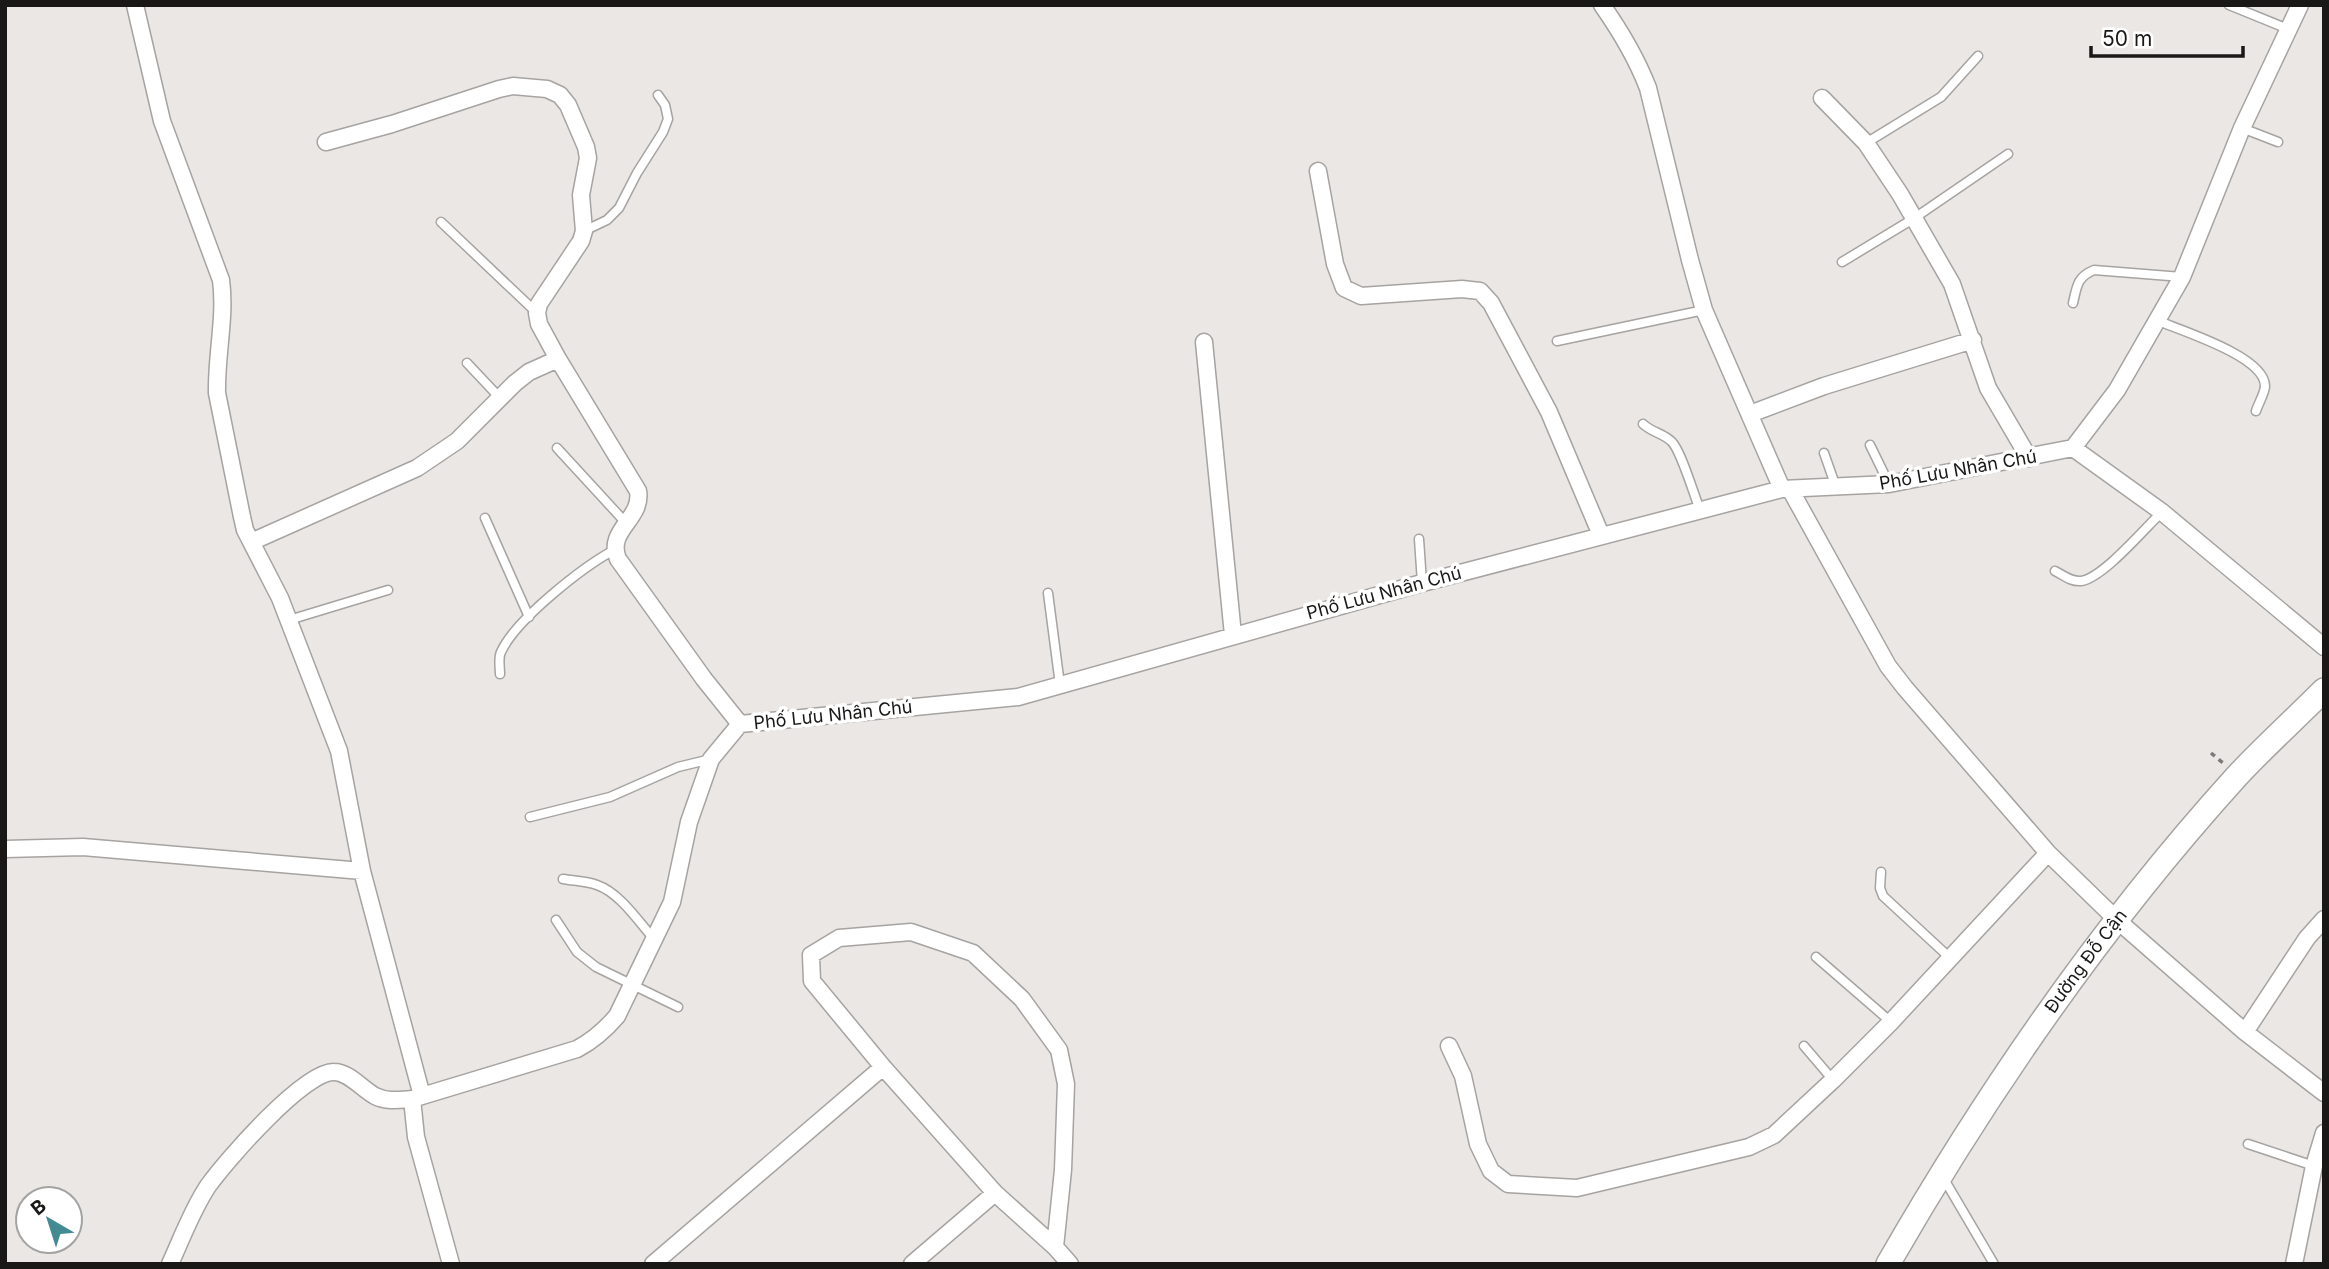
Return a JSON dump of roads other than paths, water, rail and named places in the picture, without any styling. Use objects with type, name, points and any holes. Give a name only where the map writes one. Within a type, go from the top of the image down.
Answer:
[{"type":"main road","name":"Đường Đỗ Cận","points":[[1888,1264],[1941,1173],[2034,1031],[2117,920],[2238,775],[2324,690]]},
{"type":"street","points":[[135,5],[162,121],[220,280],[223,298],[216,374],[242,517],[251,542],[280,598],[339,751],[362,871],[417,1097],[416,1137],[451,1264]]},
{"type":"street","points":[[1602,5],[1624,36],[1648,88],[1689,260],[1704,310],[1786,489],[1888,666],[2048,853],[2117,920],[2245,1032],[2324,1093]]},
{"type":"street","points":[[2300,5],[2242,128],[2182,277],[2118,390],[2073,448],[2162,512],[2324,647]]},
{"type":"street","points":[[326,142],[513,86],[547,89],[560,96],[568,105],[588,158],[581,195],[584,231],[581,241],[539,304],[537,313],[540,324],[558,359],[638,491],[638,506],[616,539],[614,550],[618,559],[740,724]]},
{"type":"street","points":[[1822,98],[1866,143],[1900,194],[1952,285],[1988,388],[2029,458]]},
{"type":"street","points":[[1318,171],[1335,264],[1345,288],[1361,296],[1462,289],[1480,291],[1491,303],[1554,423],[1601,536]]},
{"type":"street","points":[[1750,414],[1824,386],[1973,340]]},
{"type":"street","points":[[1204,342],[1233,635]]},
{"type":"street","points":[[251,542],[417,468],[457,441],[529,372],[558,359]]},
{"type":"street","name":"Phố Lưu Nhân Chú","points":[[417,1097],[585,1045],[606,1030],[617,1016],[676,889],[689,822],[711,759],[740,724],[1018,697],[1422,583],[1786,489],[1889,484],[2073,448]]},
{"type":"street","points":[[5,849],[83,847],[362,871]]},
{"type":"street","points":[[1449,1046],[1463,1076],[1478,1144],[1491,1171],[1508,1184],[1577,1188],[1749,1147],[1773,1135],[1833,1080],[1891,1022],[2048,853]]},
{"type":"street","points":[[2245,1032],[2307,938],[2324,919]]},
{"type":"street","points":[[1055,1247],[1063,1170],[1066,1084],[1059,1050],[1023,999],[973,953],[911,932],[839,938],[811,955],[812,981],[883,1067],[995,1193],[1070,1264]]},
{"type":"street","points":[[653,1264],[883,1067]]},
{"type":"street","points":[[170,1264],[189,1220],[208,1186],[281,1104],[313,1078],[326,1072],[337,1071],[376,1096],[390,1101],[417,1097]]},
{"type":"street","points":[[2294,1264],[2314,1166],[2324,1133]]},
{"type":"street","points":[[912,1264],[995,1193]]},
{"type":"lane","points":[[2229,5],[2288,29]]},
{"type":"lane","points":[[1866,143],[1941,97],[1978,56]]},
{"type":"lane","points":[[584,231],[607,219],[619,208],[663,132],[668,119],[665,105],[658,95]]},
{"type":"lane","points":[[2242,128],[2278,142]]},
{"type":"lane","points":[[1842,262],[1913,219],[2008,154]]},
{"type":"lane","points":[[441,222],[537,313]]},
{"type":"lane","points":[[2073,303],[2078,282],[2084,274],[2094,270],[2182,277]]},
{"type":"lane","points":[[1557,341],[1704,310]]},
{"type":"lane","points":[[2156,320],[2238,355],[2252,364],[2262,376],[2265,386],[2256,411]]},
{"type":"lane","points":[[467,363],[500,398]]},
{"type":"lane","points":[[1643,424],[1652,433],[1665,436],[1674,444],[1700,510]]},
{"type":"lane","points":[[1870,445],[1889,484]]},
{"type":"lane","points":[[557,448],[626,524]]},
{"type":"lane","points":[[1824,453],[1836,487]]},
{"type":"lane","points":[[2055,570],[2068,579],[2080,581],[2098,575],[2162,512]]},
{"type":"lane","points":[[485,518],[528,617]]},
{"type":"lane","points":[[1419,540],[1422,583]]},
{"type":"lane","points":[[500,674],[499,655],[513,631],[584,568],[614,550]]},
{"type":"lane","points":[[289,620],[388,590]]},
{"type":"lane","points":[[1048,593],[1060,685]]},
{"type":"lane","points":[[530,817],[610,797],[678,767],[711,759]]},
{"type":"lane","points":[[1881,872],[1880,887],[1883,896],[1949,957]]},
{"type":"lane","points":[[563,879],[606,888],[654,939]]},
{"type":"lane","points":[[556,920],[577,952],[596,967],[677,1007]]},
{"type":"lane","points":[[1816,957],[1891,1022]]},
{"type":"lane","points":[[1804,1046],[1833,1080]]},
{"type":"lane","points":[[2248,1144],[2314,1166]]},
{"type":"lane","points":[[1941,1173],[1994,1264]]}]
